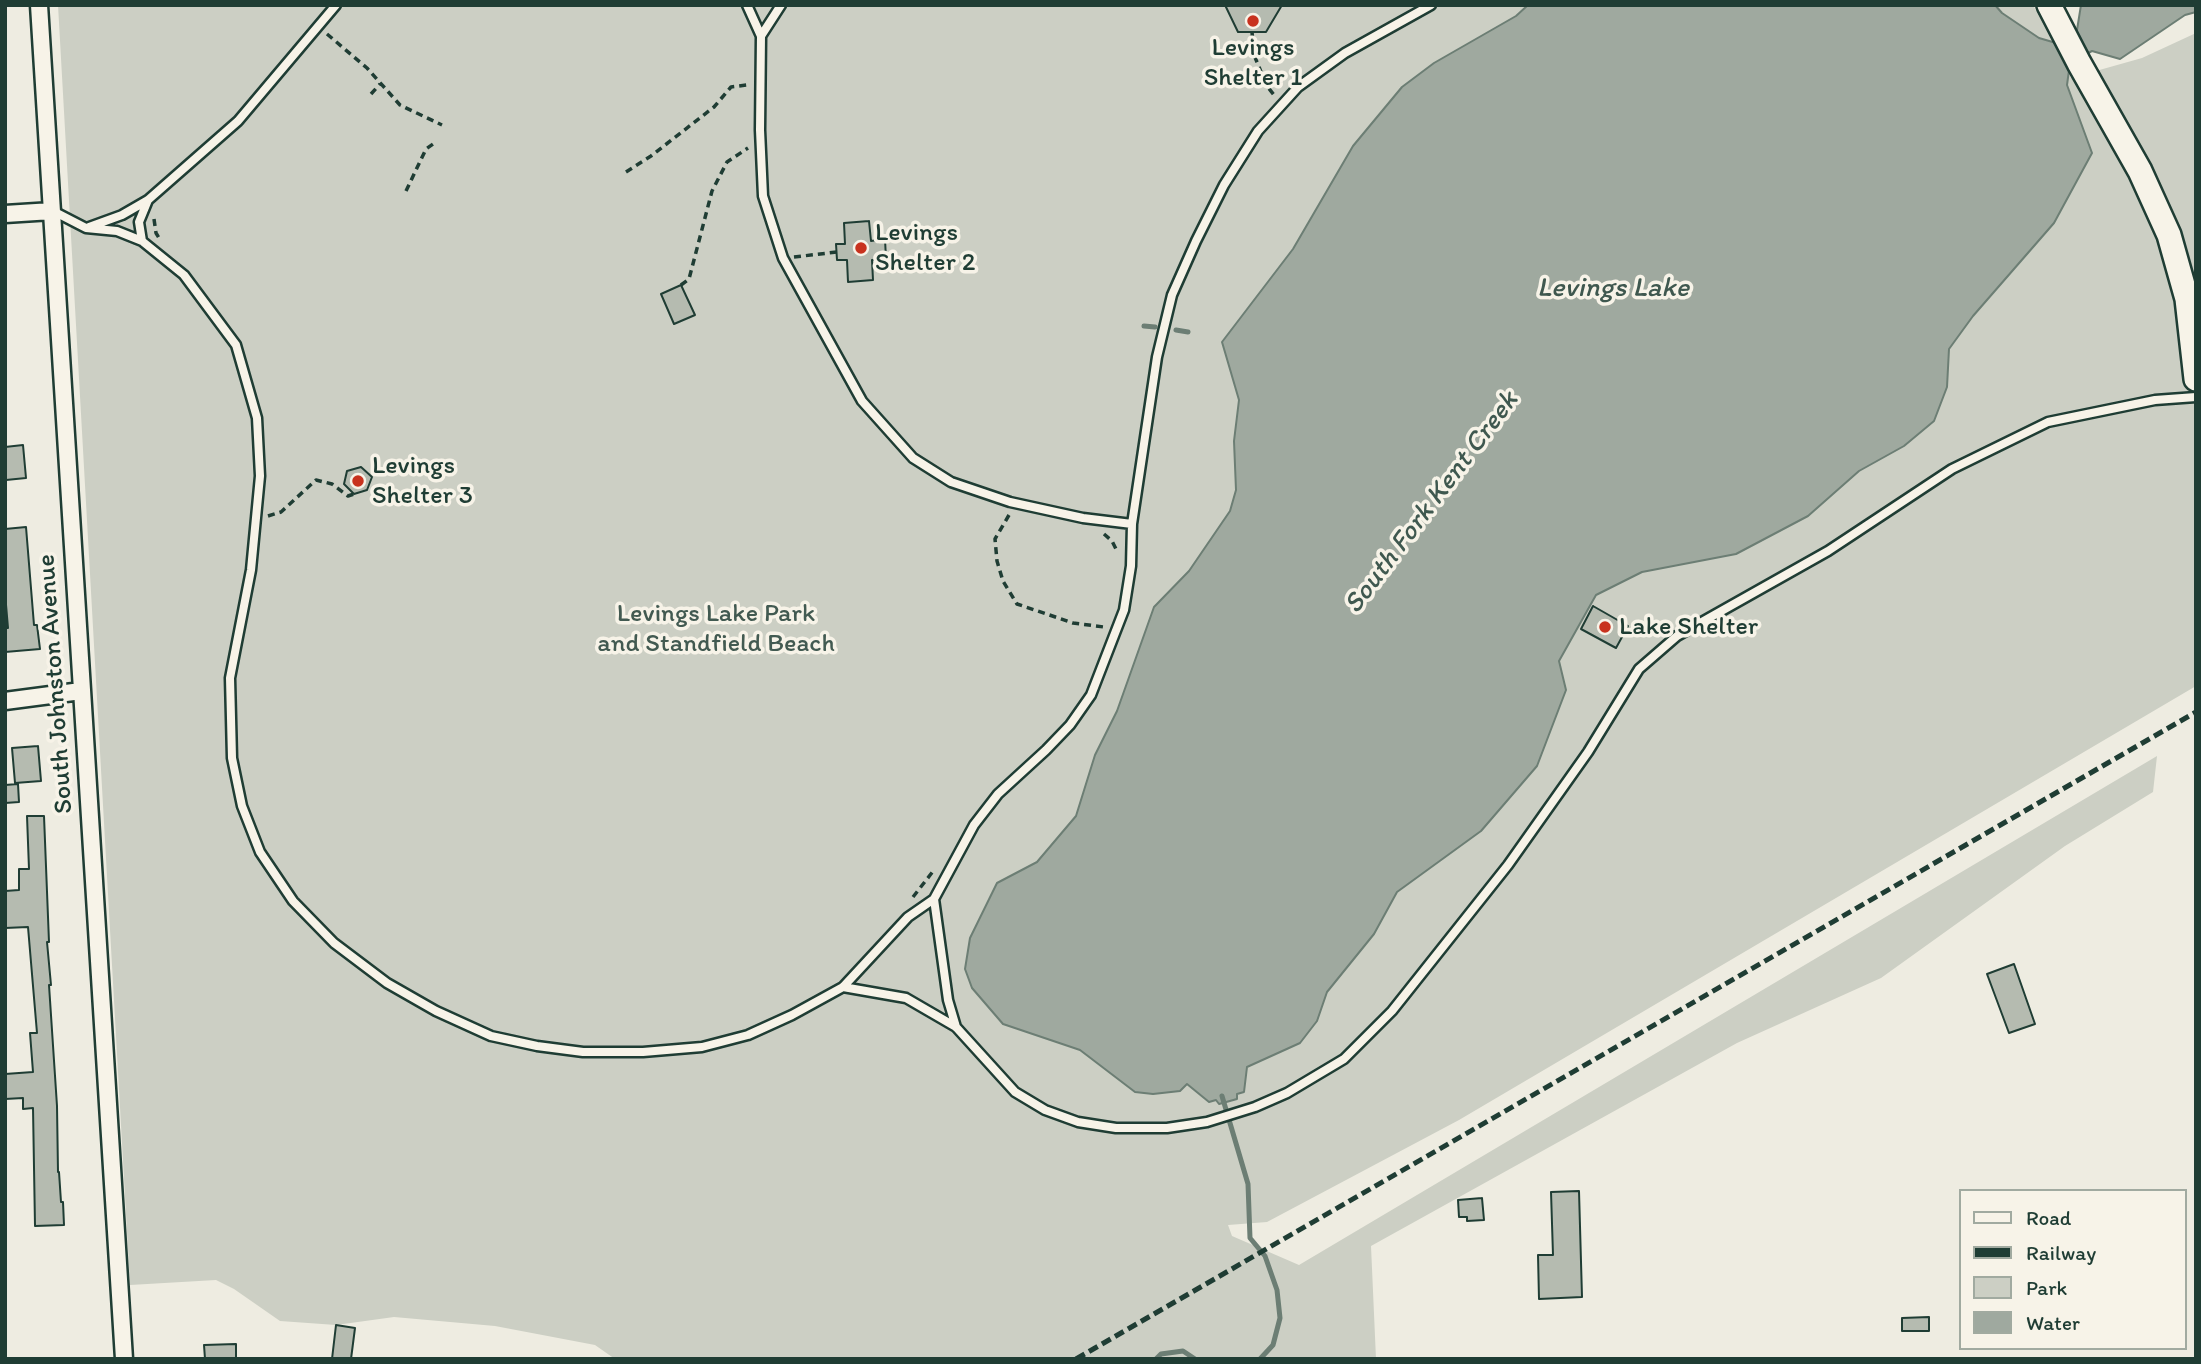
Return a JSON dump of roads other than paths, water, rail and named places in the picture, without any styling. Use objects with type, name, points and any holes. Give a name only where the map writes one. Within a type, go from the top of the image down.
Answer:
[{"type":"street","name":"South Johnston Avenue","points":[[39,5],[124,1359]]},
{"type":"street","points":[[2049,5],[2078,64],[2140,171],[2169,235],[2187,299],[2196,379]]},
{"type":"street","points":[[5,214],[52,211]]},
{"type":"street","points":[[5,701],[81,691]]},
{"type":"lane","points":[[86,228],[122,215],[148,200],[238,121],[336,5]]},
{"type":"lane","points":[[747,5],[761,36],[760,130],[763,196],[783,258],[862,401],[913,458],[951,482],[1010,502],[1083,518],[1132,524]]},
{"type":"lane","points":[[761,36],[781,5]]},
{"type":"lane","points":[[52,211],[86,228],[117,231],[142,241],[184,275],[236,345],[257,418],[260,477],[251,570],[230,678],[232,758],[242,806],[261,852],[293,901],[334,943],[387,983],[436,1011],[491,1036],[583,1052],[643,1052],[702,1047],[748,1035],[843,987],[908,917],[934,899],[974,825],[998,794],[1070,725],[1091,695],[1124,610],[1131,566],[1132,524],[1157,357],[1172,295],[1196,241],[1224,185],[1258,131],[1298,87],[1345,53],[1431,5]]},
{"type":"lane","points":[[142,241],[139,222],[148,200]]},
{"type":"lane","points":[[843,987],[906,998],[956,1027],[1015,1092],[1045,1110],[1078,1122],[1116,1128],[1167,1128],[1207,1122],[1255,1107],[1287,1093],[1344,1059],[1392,1011],[1508,865],[1588,752],[1639,669],[1677,636],[1828,551],[1952,469],[2048,422],[2155,400],[2196,397]]},
{"type":"lane","points":[[934,899],[948,1000],[956,1027]]},
{"type":"water","name":"Levings Lake","points":[[1528,5],[1995,5],[2002,13],[2039,38],[2056,43],[2077,30],[2081,5],[2196,5],[2196,12],[2185,15],[2120,59],[2092,51],[2070,63],[2067,85],[2092,153],[2054,223],[1973,316],[1949,349],[1947,387],[1934,421],[1904,446],[1859,471],[1808,516],[1736,554],[1642,572],[1596,595],[1559,661],[1566,690],[1537,766],[1481,831],[1397,892],[1374,934],[1327,992],[1317,1021],[1300,1043],[1247,1067],[1244,1092],[1237,1094],[1237,1099],[1219,1104],[1216,1100],[1209,1102],[1187,1084],[1180,1091],[1153,1094],[1135,1092],[1080,1050],[1003,1024],[972,988],[965,969],[970,938],[997,883],[1037,862],[1076,816],[1095,755],[1117,711],[1154,607],[1189,571],[1230,511],[1236,490],[1234,441],[1239,400],[1222,342],[1293,249],[1353,146],[1402,87],[1434,63],[1516,16]]},
{"type":"waterway","points":[[1144,326],[1155,327]]},
{"type":"waterway","points":[[1176,330],[1188,332]]},
{"type":"waterway","name":"South Fork Kent Creek","points":[[1222,1096],[1248,1184],[1250,1238],[1265,1256],[1277,1290],[1280,1318],[1273,1345],[1260,1359]]},
{"type":"waterway","name":"South Fork Kent Creek","points":[[1156,1359],[1161,1354],[1183,1351],[1195,1359]]},
{"type":"railway","points":[[1076,1359],[2196,712]]},
{"type":"place","name":"Levings Shelter 1","points":[[1253,21]]},
{"type":"place","name":"Levings Shelter 2","points":[[861,248]]},
{"type":"place","name":"Levings Shelter 3","points":[[358,481]]},
{"type":"place","name":"Lake Shelter","points":[[1605,627]]},
{"type":"park label","name":"Levings Lake Park and Standfield Beach","points":[[716,629]]}]
